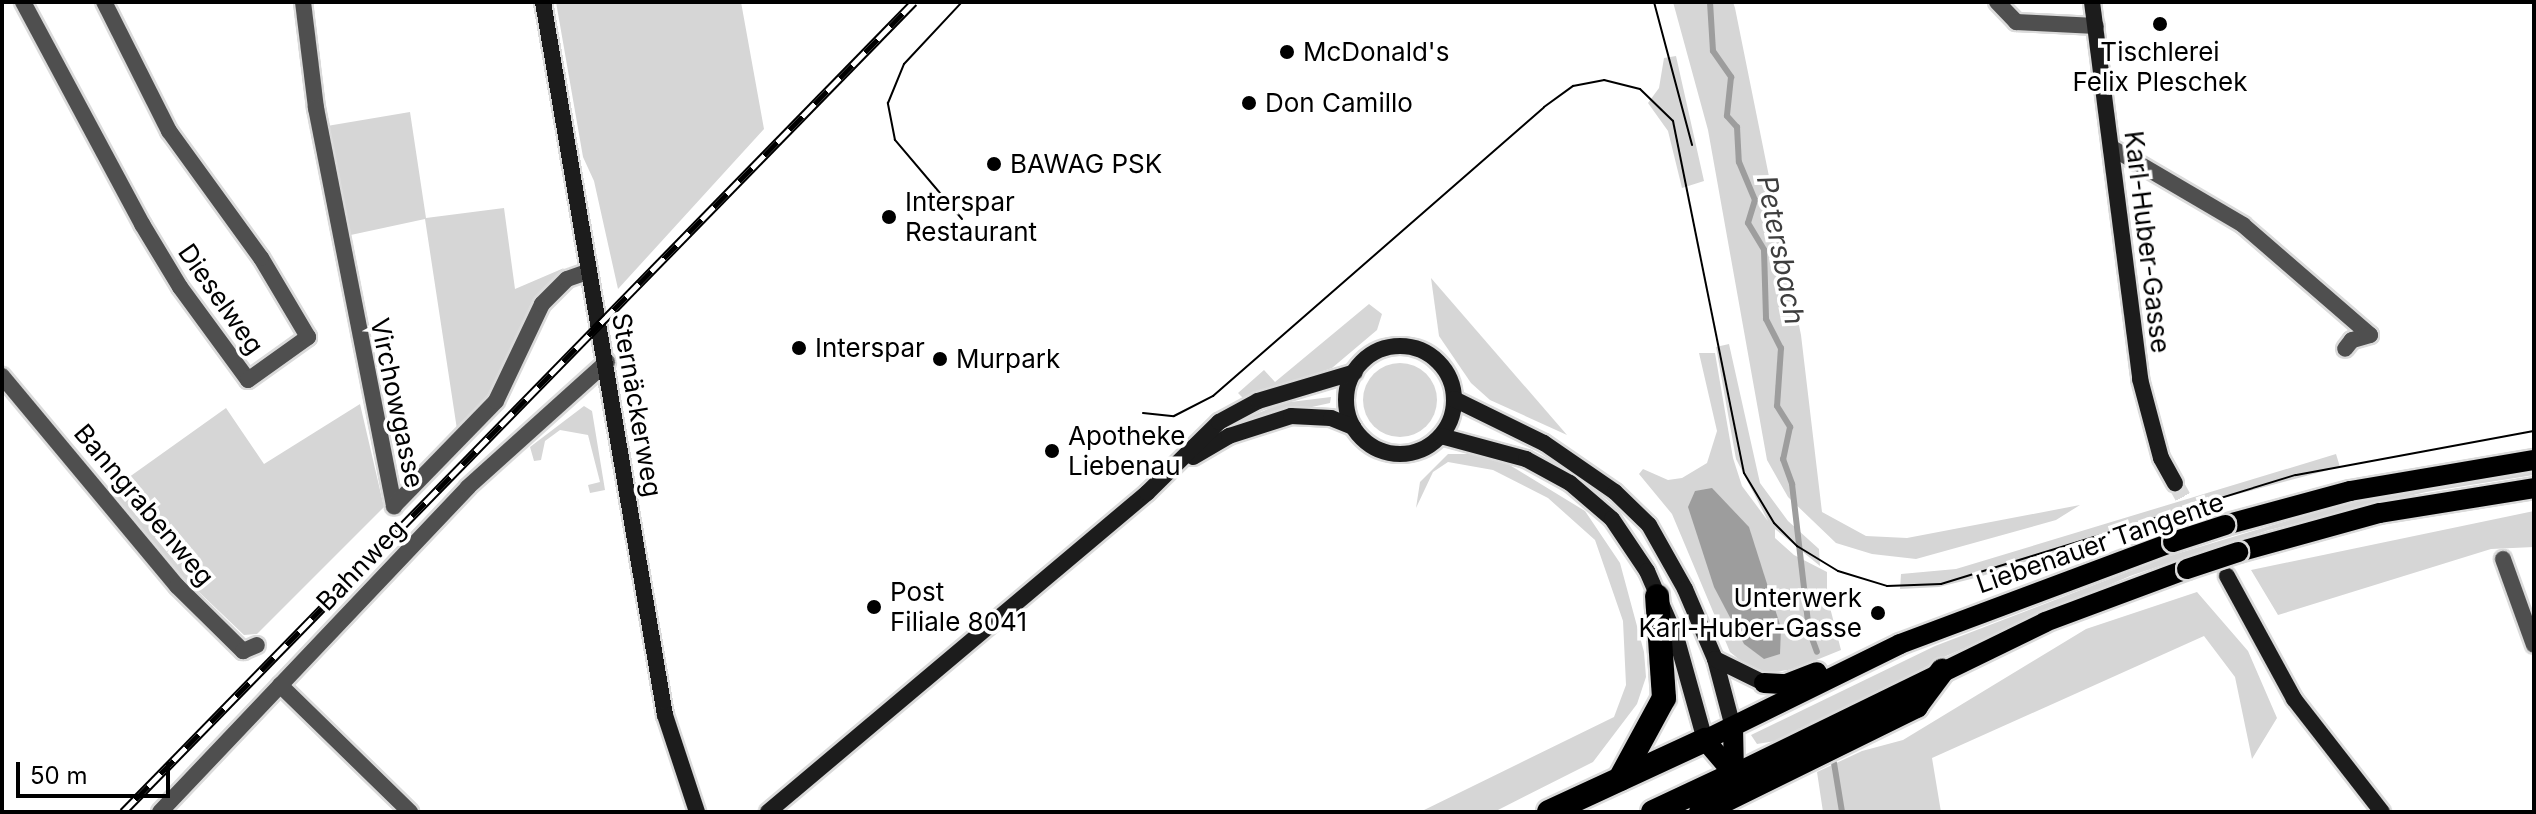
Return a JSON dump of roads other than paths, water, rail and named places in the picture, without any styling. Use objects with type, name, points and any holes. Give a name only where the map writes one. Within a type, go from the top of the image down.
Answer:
[{"type":"highway","points":[[1620,779],[1653,727],[1664,698],[1657,596]]},
{"type":"highway","points":[[1701,812],[1916,706],[1942,671]]},
{"type":"highway","points":[[1549,812],[1705,740]]},
{"type":"highway","points":[[1653,812],[1734,774]]},
{"type":"main road","name":"Sternäckerweg","points":[[543,2],[665,715],[697,812]]},
{"type":"main road","name":"Karl-Huber-Gasse","points":[[2092,2],[2140,379],[2161,458],[2175,483]]},
{"type":"main road","points":[[768,812],[1178,466],[1219,422],[1240,409],[1355,372],[1384,349],[1410,347],[1439,363],[1454,399],[1544,443],[1615,492],[1649,525],[1685,589],[1715,659],[1733,727],[1734,774]]},
{"type":"main road","points":[[1353,427],[1346,399],[1355,372]]},
{"type":"main road","points":[[1178,466],[1229,436],[1291,416],[1331,418],[1353,427],[1373,447],[1397,454],[1422,450],[1441,436],[1454,399]]},
{"type":"main road","points":[[1441,436],[1526,459],[1593,499],[1631,545],[1677,640],[1705,740],[1734,774]]},
{"type":"main road","name":"Liebenauer Tangente","points":[[1705,740],[1863,660],[2014,598],[2173,542],[2350,491],[2534,460]]},
{"type":"main road","name":"Liebenauer Tangente","points":[[1734,774],[2045,622],[2187,569],[2380,513],[2534,488]]},
{"type":"main road","points":[[2227,576],[2294,699],[2382,812]]},
{"type":"main road","points":[[1715,659],[1764,683],[1786,684],[1863,660]]},
{"type":"street","name":"Dieselweg","points":[[23,2],[142,224],[180,287],[248,380],[308,337],[261,258],[169,131],[104,2]]},
{"type":"street","name":"Virchowgasse","points":[[303,2],[316,108],[394,506],[496,401],[542,304],[567,279],[587,272]]},
{"type":"street","points":[[1997,2],[2016,22],[2096,26]]},
{"type":"street","points":[[2112,148],[2243,225],[2370,335],[2352,340],[2345,349]]},
{"type":"street","name":"Bahnweg","points":[[160,812],[468,487],[607,362]]},
{"type":"street","name":"Banngrabenweg","points":[[2,376],[158,566],[243,651],[257,645]]},
{"type":"street","points":[[2503,559],[2534,645]]},
{"type":"street","points":[[280,685],[410,812]]},
{"type":"waterway","name":"Petersbach","points":[[1710,2],[1713,51],[1731,77],[1727,116],[1737,127],[1739,162],[1755,200],[1748,223],[1764,250],[1766,319],[1781,348],[1777,406],[1790,427],[1783,459],[1792,484],[1809,630],[1817,652]]},
{"type":"waterway","name":"Petersbach","points":[[1834,763],[1842,812]]},
{"type":"tunnel","points":[[2175,483],[2223,569]]},
{"type":"tram line","points":[[962,2],[904,64],[888,103],[895,140],[962,219]]},
{"type":"tram line","points":[[1654,2],[1692,145]]},
{"type":"tram line","points":[[1143,413],[1174,416],[1213,396],[1544,107],[1573,86],[1604,80],[1640,89],[1673,121],[1744,473],[1774,523],[1797,546],[1838,571],[1887,586],[1941,584],[2296,475],[2534,431]]},
{"type":"railway","points":[[123,812],[914,2]]},
{"type":"place","name":"Tischlerei Felix Pleschek","points":[[2160,24]]},
{"type":"place","name":"McDonald's","points":[[1287,52]]},
{"type":"place","name":"Don Camillo","points":[[1249,103]]},
{"type":"place","name":"BAWAG PSK","points":[[994,164]]},
{"type":"place","name":"Interspar Restaurant","points":[[889,217]]},
{"type":"place","name":"Interspar","points":[[799,348]]},
{"type":"place","name":"Murpark","points":[[940,359]]},
{"type":"place","name":"Apotheke Liebenau","points":[[1052,451]]},
{"type":"place","name":"Post Filiale 8041","points":[[874,607]]},
{"type":"place","name":"Unterwerk Karl-Huber-Gasse","points":[[1878,613]]}]
